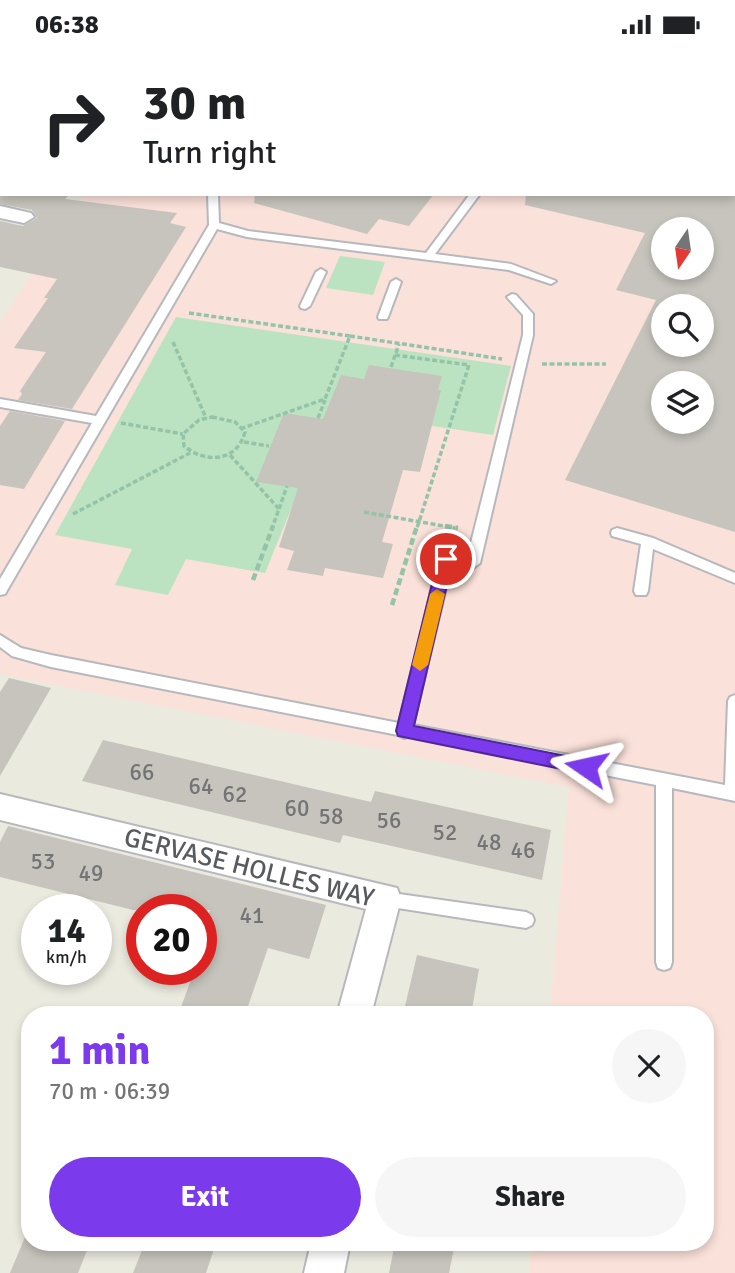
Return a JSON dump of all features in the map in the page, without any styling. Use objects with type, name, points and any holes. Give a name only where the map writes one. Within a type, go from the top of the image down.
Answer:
[{"type":"street","points":[[0,212],[24,217]]},
{"type":"street","name":"GERVASE HOLLES WAY","points":[[0,807],[385,899],[356,1006]]},
{"type":"street","points":[[324,1273],[329,1251]]},
{"type":"lane","points":[[0,590],[214,225],[213,196]]},
{"type":"lane","points":[[429,256],[474,196]]},
{"type":"lane","points":[[214,225],[247,234],[512,267],[551,281]]},
{"type":"lane","points":[[305,306],[321,272]]},
{"type":"lane","points":[[383,317],[396,282]]},
{"type":"lane","points":[[473,563],[528,335],[528,314],[512,297]]},
{"type":"lane","points":[[0,403],[100,420]]},
{"type":"lane","points":[[617,533],[648,541],[735,578]]},
{"type":"lane","points":[[641,591],[648,541]]},
{"type":"lane","points":[[404,731],[446,559]]},
{"type":"lane","points":[[0,640],[17,652],[51,661],[734,794],[735,701]]},
{"type":"lane","points":[[664,782],[664,962]]},
{"type":"lane","points":[[385,899],[526,920]]},
{"type":"path","points":[[165,309],[522,362],[551,365],[606,364]]},
{"type":"path","points":[[153,330],[168,332],[206,418]]},
{"type":"path","points":[[318,418],[350,336]]},
{"type":"path","points":[[391,367],[399,344]]},
{"type":"path","points":[[392,605],[469,365],[395,355]]},
{"type":"path","points":[[243,428],[325,399]]},
{"type":"path","points":[[243,428],[227,418],[206,418],[188,427],[183,434],[184,446],[190,453],[207,459],[230,455],[244,442]]},
{"type":"path","points":[[100,420],[183,434]]},
{"type":"path","points":[[243,428],[244,442]]},
{"type":"path","points":[[244,442],[268,446]]},
{"type":"path","points":[[43,516],[63,520],[190,453]]},
{"type":"path","points":[[230,455],[279,509]]},
{"type":"path","points":[[253,580],[287,486]]},
{"type":"path","points":[[364,512],[480,532]]},
{"type":"shaded area","points":[[84,196],[735,196],[735,1273],[529,1273],[530,1251],[714,1251],[714,1006],[551,1006],[569,787],[0,674],[0,322]]},
{"type":"green space","points":[[340,256],[385,262],[373,295],[326,288]]},
{"type":"green space","points":[[176,317],[511,366],[493,435],[331,411],[265,573],[186,559],[168,595],[115,585],[132,549],[55,535]]},
{"type":"building","points":[[0,196],[68,196],[65,199],[177,213],[170,223],[186,227],[72,409],[18,400],[22,394],[20,391],[46,352],[14,348],[48,298],[44,298],[57,279],[0,267],[0,221],[23,226],[37,218],[32,210],[0,204]]},
{"type":"building","points":[[255,196],[432,196],[409,226],[379,219],[367,234],[254,203]]},
{"type":"building","points":[[526,196],[735,196],[735,532],[565,480],[651,310],[651,357],[714,357],[714,294],[651,294],[651,299],[616,290],[645,233],[525,205]]},
{"type":"building","points":[[369,365],[442,376],[438,390],[441,390],[420,472],[403,470],[382,542],[393,544],[383,578],[325,568],[323,576],[287,570],[294,551],[279,547],[298,488],[256,482],[284,413],[323,419],[341,375],[364,379]]},
{"type":"building","points":[[10,411],[65,421],[24,489],[0,485],[0,426]]},
{"type":"building","points":[[9,678],[51,688],[0,776],[0,692]]},
{"type":"building","points":[[103,740],[371,802],[375,791],[551,830],[542,880],[343,835],[340,843],[82,781]]},
{"type":"building","points":[[8,826],[326,905],[309,959],[268,948],[248,1006],[181,1006],[189,985],[217,985],[217,894],[126,894],[126,908],[112,905],[112,894],[69,894],[0,877],[0,842]]},
{"type":"building","points":[[417,955],[479,969],[473,1006],[405,1006]]},
{"type":"building","points":[[21,1247],[21,1251],[87,1251],[78,1273],[10,1273]]},
{"type":"building","points":[[142,1251],[213,1251],[206,1273],[133,1273]]},
{"type":"building","points":[[393,1251],[453,1251],[449,1273],[389,1273]]},
{"type":"slow traffic","points":[[420,665],[437,594]]},
{"type":"route","points":[[446,559],[404,731],[586,767]]}]
